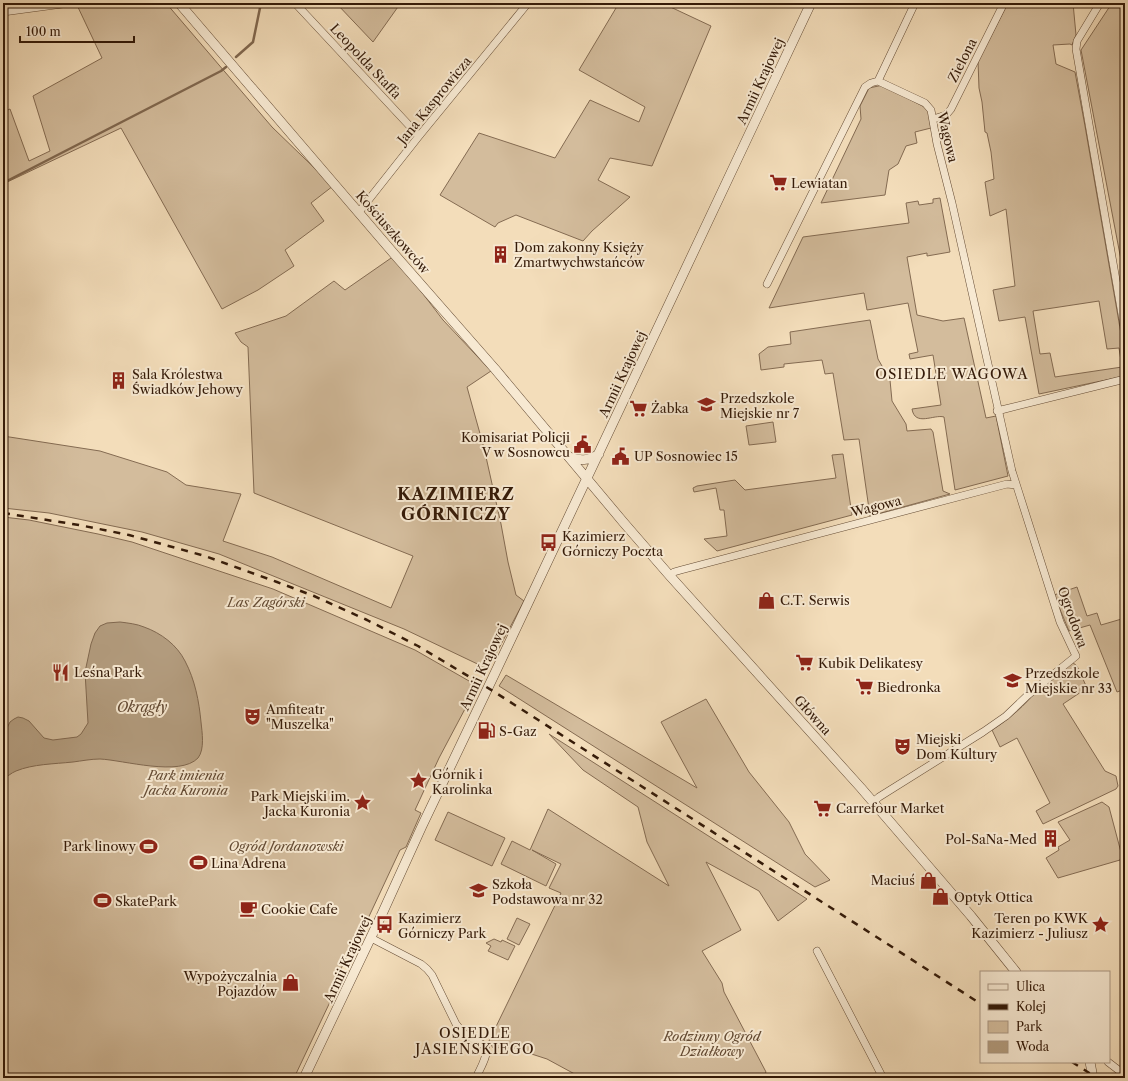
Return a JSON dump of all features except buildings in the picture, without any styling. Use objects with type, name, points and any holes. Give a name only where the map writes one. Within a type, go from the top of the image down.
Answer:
[{"type":"street","points":[[3,12],[70,3]]},
{"type":"street","name":"Kościuszkowców","points":[[179,3],[286,129],[495,369],[587,479]]},
{"type":"street","name":"Leopolda Staffa","points":[[295,3],[419,136]]},
{"type":"street","name":"Jana Kasprowicza","points":[[359,212],[528,3]]},
{"type":"street","name":"Armii Krajowej","points":[[304,1078],[811,3]]},
{"type":"street","points":[[767,284],[865,87],[878,81],[914,3]]},
{"type":"street","name":"Zielona","points":[[933,119],[946,115],[951,109],[1004,3]]},
{"type":"street","points":[[1100,3],[1078,41],[1076,49],[1125,332]]},
{"type":"street","name":"Wagowa","points":[[670,576],[674,572],[681,570],[787,543],[856,523],[1007,484],[1016,485],[937,144],[931,110],[925,103],[878,81]]},
{"type":"street","points":[[998,411],[1125,379]]},
{"type":"street","points":[[569,457],[581,460],[593,458],[599,454]]},
{"type":"street","name":"Główna","points":[[587,479],[670,576],[873,802],[971,916],[1015,971]]},
{"type":"street","name":"Ogrodowa","points":[[873,802],[1006,716],[1028,695],[1076,656],[1060,622],[1016,485]]},
{"type":"street","points":[[371,938],[421,964],[432,975],[456,1024],[463,1033],[485,1046],[487,1050],[476,1078]]},
{"type":"street","points":[[817,952],[883,1078]]},
{"type":"street","points":[[1090,1063],[1093,1078]]},
{"type":"street","points":[[1109,1063],[1125,1075]]},
{"type":"green space","points":[[76,3],[166,3],[272,127],[333,186],[311,203],[324,221],[285,250],[294,266],[258,290],[222,309],[121,128],[3,184],[3,112],[10,109],[29,161],[50,151],[33,96],[102,58]]},
{"type":"green space","points":[[336,3],[399,3],[400,4],[373,42]]},
{"type":"green space","points":[[619,3],[662,3],[711,26],[652,166],[610,158],[598,180],[630,197],[583,241],[516,215],[498,223],[495,227],[440,195],[479,133],[555,158],[590,100],[639,122],[645,107],[579,70]]},
{"type":"green space","points":[[1008,3],[1073,3],[1076,35],[1072,45],[1053,45],[1056,64],[1075,72],[1125,357],[1125,376],[1039,394],[1025,317],[999,321],[993,290],[1015,286],[1006,209],[990,216],[985,182],[994,179],[991,152],[987,133],[985,132],[979,88],[978,61]],"holes":[[[1099,301],[1107,349],[1119,348],[1122,367],[1055,377],[1050,353],[1040,354],[1033,311]]]},
{"type":"green space","points":[[1112,3],[1125,3],[1125,281],[1081,50]]},
{"type":"green space","points":[[883,85],[928,109],[931,128],[915,132],[917,143],[906,146],[898,164],[889,170],[885,195],[821,203],[861,119],[860,106],[869,88]]},
{"type":"green space","points":[[940,198],[950,252],[927,256],[927,253],[907,257],[917,315],[943,321],[964,318],[986,418],[996,416],[1008,476],[955,490],[944,417],[921,419],[914,414],[912,409],[941,405],[933,355],[910,359],[909,354],[918,352],[908,303],[867,310],[864,293],[769,308],[803,237],[909,223],[906,203],[918,201],[919,205],[933,203],[933,199]]},
{"type":"green space","points":[[394,256],[443,320],[491,371],[467,387],[484,448],[516,595],[524,601],[488,669],[404,629],[219,554],[142,532],[49,513],[3,508],[3,436],[100,451],[167,472],[186,485],[241,494],[223,541],[272,557],[391,608],[413,556],[254,493],[248,347],[241,342],[235,333],[286,316],[334,281],[345,290]]},
{"type":"green space","points":[[870,320],[878,359],[890,380],[892,401],[906,424],[907,431],[931,429],[933,432],[943,491],[950,494],[870,516],[859,439],[844,440],[833,373],[825,374],[822,360],[784,364],[784,367],[761,370],[759,354],[768,347],[791,344],[790,332]]},
{"type":"green space","points":[[773,422],[776,442],[749,445],[746,426]]},
{"type":"green space","points":[[843,454],[852,515],[717,551],[704,539],[727,536],[724,510],[720,510],[716,488],[694,492],[693,488],[697,486],[735,480],[745,490],[836,478],[832,455]]},
{"type":"green space","name":"Park imienia Jacka Kuronia","points":[[3,517],[29,520],[132,542],[273,589],[415,650],[476,685],[439,758],[415,810],[421,813],[406,847],[400,850],[351,955],[347,956],[328,997],[330,1002],[294,1078],[3,1078]]},
{"type":"green space","points":[[1077,587],[1087,616],[1097,613],[1101,625],[1125,618],[1125,689],[1117,692],[1090,625],[1069,631],[1054,595]]},
{"type":"green space","points":[[1072,662],[1077,666],[1087,688],[1063,704],[1105,771],[1116,776],[1118,786],[1116,789],[1043,824],[1036,811],[1050,803],[1017,738],[1000,747],[992,730],[1013,715],[1031,697]]},
{"type":"green space","points":[[506,675],[697,788],[661,722],[706,699],[749,772],[789,822],[805,854],[830,880],[815,887],[499,686]]},
{"type":"green space","name":"Rodzinny Ogród Działkowy","points":[[549,734],[807,899],[778,921],[759,891],[706,862],[741,930],[702,951],[722,983],[724,992],[766,1072],[763,1078],[582,1078],[547,1059],[510,1047],[493,1048],[489,1041],[561,893],[549,888],[561,864],[532,850],[556,864],[546,886],[501,864],[512,841],[530,850],[548,809],[669,886],[647,842],[638,807],[583,770]]},
{"type":"green space","points":[[1102,802],[1109,807],[1122,856],[1120,860],[1058,878],[1046,858],[1059,850],[1058,847],[1070,840],[1058,822]]},
{"type":"green space","points":[[448,812],[505,838],[492,866],[435,840]]},
{"type":"green space","points":[[517,918],[530,924],[519,945],[507,939]]},
{"type":"green space","points":[[494,939],[501,942],[502,940],[515,946],[508,960],[488,951],[491,946],[486,943]]},
{"type":"water","name":"Okrągły","points":[[120,622],[138,625],[156,633],[168,640],[182,655],[194,683],[198,698],[202,750],[198,758],[190,764],[165,767],[100,759],[90,760],[29,767],[14,772],[3,779],[3,736],[10,722],[14,719],[18,717],[29,721],[44,738],[53,740],[77,737],[81,734],[88,723],[85,672],[91,644],[95,633],[100,626],[107,623]]},
{"type":"waterway","points":[[236,57],[253,42],[261,3]]},
{"type":"waterway","points":[[3,183],[221,71],[226,67]]},
{"type":"railway","points":[[3,513],[79,525],[129,535],[205,556],[314,596],[367,620],[418,646],[493,691],[980,1003]]},
{"type":"railway","points":[[1074,1063],[1097,1078]]},
{"type":"place","name":"Lewiatan","points":[[778,183]]},
{"type":"place","name":"Dom zakonny Księży Zmartwychwstańców","points":[[501,254]]},
{"type":"place","name":"Sala Królestwa Świadków Jehowy","points":[[119,381]]},
{"type":"place","name":"Przedszkole Miejskie nr 7","points":[[707,405]]},
{"type":"place","name":"Żabka","points":[[638,408]]},
{"type":"place","name":"Komisariat Policji V w Sosnowcu","points":[[583,444]]},
{"type":"place","name":"UP Sosnowiec 15","points":[[621,456]]},
{"type":"place","name":"Kazimierz Górniczy Poczta","points":[[549,543]]},
{"type":"place","name":"C.T. Serwis","points":[[767,600]]},
{"type":"place","name":"Kubik Delikatesy","points":[[805,663]]},
{"type":"place","name":"Leśna Park","points":[[61,672]]},
{"type":"place","name":"Przedszkole Miejskie nr 33","points":[[1012,680]]},
{"type":"place","name":"Biedronka","points":[[864,687]]},
{"type":"place","name":"Amfiteatr \"Muszelka\"","points":[[253,716]]},
{"type":"place","name":"S-Gaz","points":[[486,731]]},
{"type":"place","name":"Miejski Dom Kultury","points":[[903,746]]},
{"type":"place","name":"Górnik i Karolinka","points":[[419,781]]},
{"type":"place","name":"Park Miejski im. Jacka Kuronia","points":[[363,803]]},
{"type":"place","name":"Carrefour Market","points":[[823,808]]},
{"type":"place","name":"Pol-SaNa-Med","points":[[1050,839]]},
{"type":"place","name":"Park linowy","points":[[149,846]]},
{"type":"place","name":"Lina Adrena","points":[[198,863]]},
{"type":"place","name":"Maciuś","points":[[928,880]]},
{"type":"place","name":"Szkoła Podstawowa nr 32","points":[[479,891]]},
{"type":"place","name":"Optyk Ottica","points":[[941,897]]},
{"type":"place","name":"SkatePark","points":[[102,901]]},
{"type":"place","name":"Cookie Cafe","points":[[248,909]]},
{"type":"place","name":"Kazimierz Górniczy Park","points":[[385,925]]},
{"type":"place","name":"Teren po KWK Kazimierz - Juliusz","points":[[1101,925]]},
{"type":"place","name":"Wypożyczalnia Pojazdów","points":[[290,983]]},
{"type":"district","name":"OSIEDLE WAGOWA","points":[[952,374]]},
{"type":"district","name":"KAZIMIERZ GÓRNICZY","points":[[456,504]]},
{"type":"district","name":"OSIEDLE JASIEŃSKIEGO","points":[[475,1042]]},
{"type":"park label","name":"Las Zagórski","points":[[266,602]]},
{"type":"park label","name":"Ogród Jordanowski","points":[[286,846]]}]
